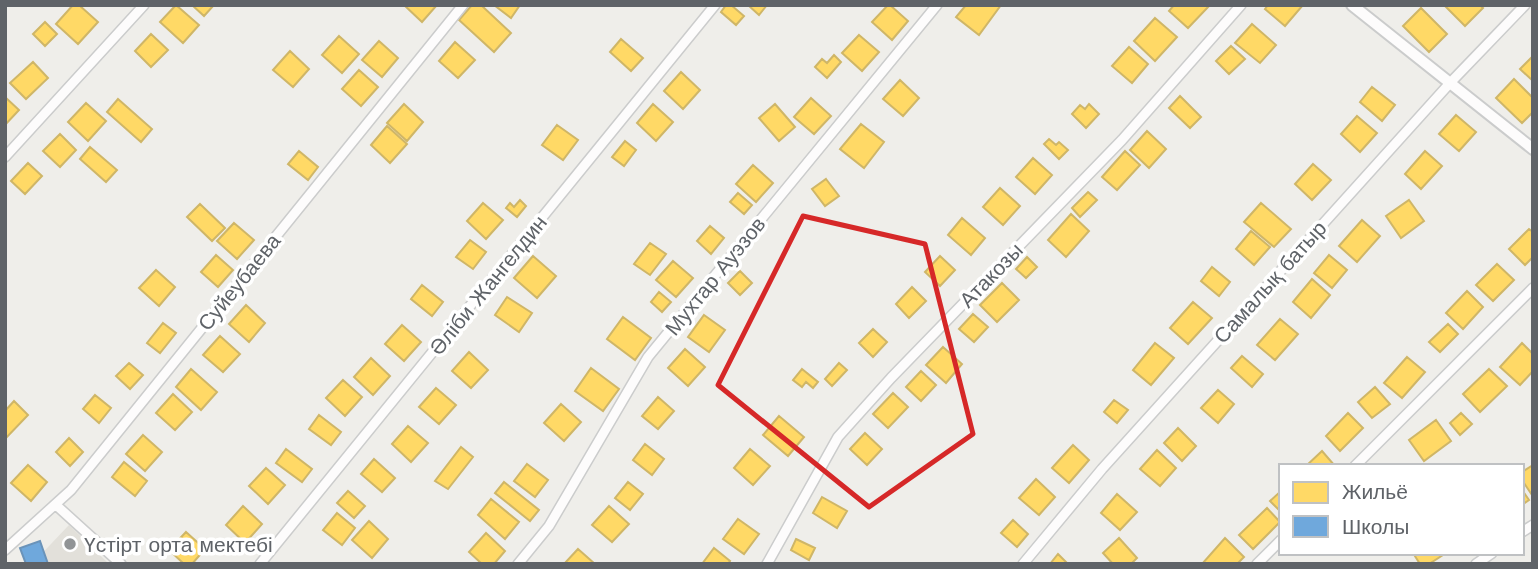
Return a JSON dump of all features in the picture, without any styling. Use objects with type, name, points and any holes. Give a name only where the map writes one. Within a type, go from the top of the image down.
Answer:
[{"type":"street","points":[[5,158],[144,5]]},
{"type":"street","name":"Суйеубаева","points":[[5,550],[71,490],[463,5]]},
{"type":"street","name":"Әліби Жангелдин","points":[[260,564],[715,5]]},
{"type":"street","name":"Мухтар Ауэзов","points":[[518,564],[549,526],[648,357],[937,5]]},
{"type":"street","name":"Атакозы","points":[[767,564],[838,438],[891,378],[1122,140],[1241,5]]},
{"type":"street","points":[[1352,5],[1533,149]]},
{"type":"street","name":"Самалық батыр","points":[[1023,564],[1102,468],[1450,83],[1525,5]]},
{"type":"street","points":[[1357,464],[1533,288]]},
{"type":"street","points":[[56,505],[121,564]]},
{"type":"street","points":[[1257,564],[1279,542]]},
{"type":"highlighted area","points":[[803,216],[925,244],[973,434],[869,507],[718,385]]},
{"type":"shaded area","name":"Үстірт орта мектебі","points":[[69,525],[109,564],[32,564]]},
{"type":"building: Жильё","points":[[73,5],[79,5],[98,22],[78,44],[56,24]]},
{"type":"building: Жильё","points":[[176,5],[199,25],[183,43],[160,22]]},
{"type":"building: Жильё","points":[[192,5],[214,5],[204,16]]},
{"type":"building: Жильё","points":[[404,5],[437,5],[422,22]]},
{"type":"building: Жильё","points":[[472,5],[481,5],[511,33],[494,52],[459,20]]},
{"type":"building: Жильё","points":[[494,5],[520,5],[511,18]]},
{"type":"building: Жильё","points":[[726,5],[731,5],[744,16],[736,25],[721,12]]},
{"type":"building: Жильё","points":[[748,5],[767,5],[759,15]]},
{"type":"building: Жильё","points":[[888,5],[908,21],[892,40],[872,22]]},
{"type":"building: Жильё","points":[[966,5],[1001,5],[979,35],[956,17]]},
{"type":"building: Жильё","points":[[1174,5],[1210,5],[1188,28],[1169,11]]},
{"type":"building: Жильё","points":[[1268,5],[1303,5],[1285,26],[1265,9]]},
{"type":"building: Жильё","points":[[1444,5],[1480,5],[1483,8],[1465,26]]},
{"type":"building: Жильё","points":[[1421,8],[1447,34],[1429,52],[1403,26]]},
{"type":"building: Жильё","points":[[1155,18],[1177,37],[1155,61],[1134,41]]},
{"type":"building: Жильё","points":[[45,22],[57,34],[45,46],[33,34]]},
{"type":"building: Жильё","points":[[1252,24],[1276,45],[1260,63],[1235,43]]},
{"type":"building: Жильё","points":[[151,34],[168,50],[151,67],[135,51]]},
{"type":"building: Жильё","points":[[859,35],[879,52],[862,71],[842,53]]},
{"type":"building: Жильё","points":[[339,36],[359,54],[342,73],[322,55]]},
{"type":"building: Жильё","points":[[621,39],[643,58],[631,71],[610,52]]},
{"type":"building: Жильё","points":[[379,41],[398,58],[382,77],[362,60]]},
{"type":"building: Жильё","points":[[455,42],[475,60],[458,78],[439,61]]},
{"type":"building: Жильё","points":[[1231,46],[1245,59],[1229,74],[1216,61]]},
{"type":"building: Жильё","points":[[1129,47],[1148,64],[1132,83],[1112,66]]},
{"type":"building: Жильё","points":[[290,51],[309,69],[293,87],[273,70]]},
{"type":"building: Жильё","points":[[834,55],[841,62],[827,78],[815,67],[822,59],[827,63]]},
{"type":"building: Жильё","points":[[1533,56],[1533,81],[1520,69]]},
{"type":"building: Жильё","points":[[33,62],[48,78],[26,99],[10,83]]},
{"type":"building: Жильё","points":[[359,70],[378,87],[361,106],[342,89]]},
{"type":"building: Жильё","points":[[681,72],[700,90],[683,109],[664,91]]},
{"type":"building: Жильё","points":[[1514,79],[1533,98],[1533,112],[1522,123],[1496,98]]},
{"type":"building: Жильё","points":[[900,80],[919,98],[903,116],[883,99]]},
{"type":"building: Жильё","points":[[1372,87],[1395,105],[1382,121],[1360,102]]},
{"type":"building: Жильё","points":[[1180,96],[1201,117],[1190,128],[1169,108]]},
{"type":"building: Жильё","points":[[5,97],[19,110],[5,125]]},
{"type":"building: Жильё","points":[[811,98],[831,116],[814,134],[794,117]]},
{"type":"building: Жильё","points":[[118,99],[152,129],[141,142],[107,112]]},
{"type":"building: Жильё","points":[[86,103],[106,121],[88,141],[68,122]]},
{"type":"building: Жильё","points":[[404,104],[423,122],[407,141],[387,123]]},
{"type":"building: Жильё","points":[[653,104],[673,122],[656,141],[637,123]]},
{"type":"building: Жильё","points":[[775,104],[795,127],[779,141],[759,118]]},
{"type":"building: Жильё","points":[[1089,104],[1099,114],[1086,128],[1072,114],[1080,105],[1085,109]]},
{"type":"building: Жильё","points":[[1456,115],[1476,132],[1459,151],[1439,134]]},
{"type":"building: Жильё","points":[[1357,116],[1377,133],[1360,152],[1341,134]]},
{"type":"building: Жильё","points":[[861,124],[884,142],[864,168],[840,149]]},
{"type":"building: Жильё","points":[[557,125],[578,140],[563,160],[542,145]]},
{"type":"building: Жильё","points":[[387,126],[407,144],[390,163],[371,145]]},
{"type":"building: Жильё","points":[[1147,131],[1166,149],[1149,168],[1130,150]]},
{"type":"building: Жильё","points":[[60,134],[76,150],[60,167],[43,151]]},
{"type":"building: Жильё","points":[[1049,139],[1056,145],[1059,142],[1068,150],[1059,159],[1044,144]]},
{"type":"building: Жильё","points":[[625,141],[636,150],[624,166],[612,157]]},
{"type":"building: Жильё","points":[[90,147],[117,170],[106,182],[80,159]]},
{"type":"building: Жильё","points":[[299,151],[318,167],[308,180],[288,164]]},
{"type":"building: Жильё","points":[[1125,151],[1140,165],[1117,190],[1102,177]]},
{"type":"building: Жильё","points":[[1425,151],[1442,166],[1421,189],[1405,174]]},
{"type":"building: Жильё","points":[[1033,158],[1052,175],[1035,194],[1016,177]]},
{"type":"building: Жильё","points":[[28,163],[42,176],[25,194],[11,181]]},
{"type":"building: Жильё","points":[[1313,164],[1331,180],[1312,200],[1295,184]]},
{"type":"building: Жильё","points":[[753,165],[773,183],[756,202],[736,184]]},
{"type":"building: Жильё","points":[[826,179],[839,196],[825,206],[812,189]]},
{"type":"building: Жильё","points":[[1000,188],[1020,206],[1003,225],[983,207]]},
{"type":"building: Жильё","points":[[1088,192],[1097,200],[1080,217],[1072,208]]},
{"type":"building: Жильё","points":[[738,193],[752,205],[744,214],[730,202]]},
{"type":"building: Жильё","points":[[520,200],[526,206],[517,217],[506,208],[510,203],[514,207]]},
{"type":"building: Жильё","points":[[1409,200],[1424,221],[1401,238],[1386,216]]},
{"type":"building: Жильё","points":[[483,203],[503,220],[486,239],[467,221]]},
{"type":"building: Жильё","points":[[1261,203],[1291,229],[1274,247],[1244,222]]},
{"type":"building: Жильё","points":[[200,204],[225,228],[212,241],[187,217]]},
{"type":"building: Жильё","points":[[1071,214],[1089,231],[1066,257],[1048,240]]},
{"type":"building: Жильё","points":[[962,218],[985,238],[971,255],[948,235]]},
{"type":"building: Жильё","points":[[1362,220],[1380,236],[1357,262],[1339,246]]},
{"type":"building: Жильё","points":[[234,223],[254,240],[237,259],[217,241]]},
{"type":"building: Жильё","points":[[710,226],[724,238],[711,254],[697,241]]},
{"type":"building: Жильё","points":[[1529,229],[1533,232],[1533,257],[1525,265],[1509,249]]},
{"type":"building: Жильё","points":[[1251,231],[1270,247],[1254,265],[1236,249]]},
{"type":"building: Жильё","points":[[470,240],[486,252],[473,269],[456,257]]},
{"type":"building: Жильё","points":[[650,243],[666,254],[650,275],[634,264]]},
{"type":"building: Жильё","points":[[216,255],[233,270],[218,287],[201,272]]},
{"type":"building: Жильё","points":[[1329,255],[1347,270],[1332,288],[1314,273]]},
{"type":"building: Жильё","points":[[533,256],[556,276],[537,298],[514,278]]},
{"type":"building: Жильё","points":[[940,256],[955,270],[940,286],[925,272]]},
{"type":"building: Жильё","points":[[1027,257],[1037,267],[1026,278],[1016,269]]},
{"type":"building: Жильё","points":[[673,261],[693,278],[676,297],[656,280]]},
{"type":"building: Жильё","points":[[1497,264],[1514,280],[1493,301],[1476,285]]},
{"type":"building: Жильё","points":[[1212,267],[1230,282],[1219,296],[1201,281]]},
{"type":"building: Жильё","points":[[156,270],[175,287],[159,306],[139,288]]},
{"type":"building: Жильё","points":[[740,271],[752,283],[740,295],[728,283]]},
{"type":"building: Жильё","points":[[1312,279],[1330,295],[1311,318],[1293,302]]},
{"type":"building: Жильё","points":[[1002,283],[1019,300],[997,322],[980,305]]},
{"type":"building: Жильё","points":[[422,285],[443,302],[432,316],[411,299]]},
{"type":"building: Жильё","points":[[912,287],[926,301],[909,318],[896,304]]},
{"type":"building: Жильё","points":[[1467,291],[1483,307],[1463,329],[1446,313]]},
{"type":"building: Жильё","points":[[659,292],[671,302],[662,312],[651,302]]},
{"type":"building: Жильё","points":[[507,297],[532,313],[519,332],[495,315]]},
{"type":"building: Жильё","points":[[1193,302],[1212,318],[1188,344],[1170,328]]},
{"type":"building: Жильё","points":[[246,305],[265,323],[249,342],[229,324]]},
{"type":"building: Жильё","points":[[973,314],[988,327],[974,342],[959,329]]},
{"type":"building: Жильё","points":[[704,315],[725,330],[709,352],[688,337]]},
{"type":"building: Жильё","points":[[623,317],[651,338],[635,360],[607,339]]},
{"type":"building: Жильё","points":[[1280,319],[1298,334],[1275,360],[1257,345]]},
{"type":"building: Жильё","points":[[163,323],[176,333],[160,353],[147,343]]},
{"type":"building: Жильё","points":[[1448,324],[1458,334],[1440,352],[1429,342]]},
{"type":"building: Жильё","points":[[402,325],[421,342],[404,361],[385,344]]},
{"type":"building: Жильё","points":[[873,329],[887,342],[873,357],[859,343]]},
{"type":"building: Жильё","points":[[220,336],[240,354],[223,372],[203,355]]},
{"type":"building: Жильё","points":[[1155,343],[1174,358],[1151,385],[1133,370]]},
{"type":"building: Жильё","points":[[1522,343],[1533,354],[1533,371],[1520,385],[1500,367]]},
{"type":"building: Жильё","points":[[943,347],[962,364],[946,383],[926,365]]},
{"type":"building: Жильё","points":[[685,349],[705,367],[688,386],[668,368]]},
{"type":"building: Жильё","points":[[469,352],[488,370],[471,388],[452,371]]},
{"type":"building: Жильё","points":[[1242,356],[1263,374],[1252,387],[1231,368]]},
{"type":"building: Жильё","points":[[1407,357],[1425,372],[1402,398],[1384,383]]},
{"type":"building: Жильё","points":[[371,358],[390,376],[373,395],[354,377]]},
{"type":"building: Жильё","points":[[129,363],[143,375],[130,389],[116,376]]},
{"type":"building: Жильё","points":[[839,363],[847,370],[832,386],[825,379]]},
{"type":"building: Жильё","points":[[591,368],[619,389],[603,411],[575,391]]},
{"type":"building: Жильё","points":[[191,369],[217,392],[201,410],[176,387]]},
{"type":"building: Жильё","points":[[802,369],[818,382],[813,388],[806,382],[802,387],[793,380]]},
{"type":"building: Жильё","points":[[1489,369],[1507,386],[1480,412],[1463,394]]},
{"type":"building: Жильё","points":[[921,371],[936,385],[921,401],[906,387]]},
{"type":"building: Жильё","points":[[343,380],[362,397],[345,416],[326,398]]},
{"type":"building: Жильё","points":[[1375,387],[1390,404],[1372,418],[1358,402]]},
{"type":"building: Жильё","points":[[436,388],[456,405],[439,424],[419,407]]},
{"type":"building: Жильё","points":[[1218,390],[1234,404],[1218,423],[1201,408]]},
{"type":"building: Жильё","points":[[893,393],[908,407],[888,428],[873,414]]},
{"type":"building: Жильё","points":[[173,394],[192,412],[175,430],[156,413]]},
{"type":"building: Жильё","points":[[95,395],[111,408],[99,423],[83,409]]},
{"type":"building: Жильё","points":[[658,397],[674,411],[658,429],[642,416]]},
{"type":"building: Жильё","points":[[1114,400],[1128,410],[1117,423],[1104,412]]},
{"type":"building: Жильё","points":[[14,401],[28,415],[5,439],[5,411]]},
{"type":"building: Жильё","points":[[561,404],[581,422],[564,441],[544,423]]},
{"type":"building: Жильё","points":[[1348,413],[1363,428],[1340,451],[1326,436]]},
{"type":"building: Жильё","points":[[1461,413],[1472,424],[1460,435],[1450,423]]},
{"type":"building: Жильё","points":[[319,415],[341,432],[331,445],[309,429]]},
{"type":"building: Жильё","points":[[779,416],[804,437],[788,456],[763,435]]},
{"type":"building: Жильё","points":[[1436,420],[1451,441],[1424,461],[1409,440]]},
{"type":"building: Жильё","points":[[408,426],[428,443],[411,462],[392,444]]},
{"type":"building: Жильё","points":[[1178,428],[1196,446],[1182,461],[1164,443]]},
{"type":"building: Жильё","points":[[865,433],[882,449],[867,465],[850,449]]},
{"type":"building: Жильё","points":[[143,435],[162,452],[145,471],[126,454]]},
{"type":"building: Жильё","points":[[69,438],[83,452],[70,466],[56,452]]},
{"type":"building: Жильё","points":[[645,444],[664,459],[652,475],[633,460]]},
{"type":"building: Жильё","points":[[1073,445],[1089,460],[1069,483],[1052,468]]},
{"type":"building: Жильё","points":[[461,447],[473,457],[448,489],[435,481]]},
{"type":"building: Жильё","points":[[286,449],[312,469],[302,482],[276,463]]},
{"type":"building: Жильё","points":[[750,449],[770,466],[753,485],[734,468]]},
{"type":"building: Жильё","points":[[1157,450],[1176,468],[1160,486],[1140,469]]},
{"type":"building: Жильё","points":[[1322,451],[1333,464],[1308,464]]},
{"type":"building: Жильё","points":[[374,459],[395,478],[382,492],[361,474]]},
{"type":"building: Жильё","points":[[124,462],[147,481],[135,496],[112,477]]},
{"type":"building: Жильё","points":[[527,464],[548,480],[535,497],[514,481]]},
{"type":"building: Жильё","points":[[28,465],[47,482],[31,501],[11,483]]},
{"type":"building: Жильё","points":[[1533,465],[1533,495],[1524,483],[1524,471]]},
{"type":"building: Жильё","points":[[266,468],[285,485],[268,504],[249,486]]},
{"type":"building: Жильё","points":[[1036,479],[1055,497],[1039,515],[1019,498]]},
{"type":"building: Жильё","points":[[504,482],[539,510],[530,521],[495,493]]},
{"type":"building: Жильё","points":[[628,482],[643,494],[630,510],[615,498]]},
{"type":"building: Жильё","points":[[348,491],[365,506],[354,518],[337,503]]},
{"type":"building: Жильё","points":[[1279,493],[1279,510],[1270,501]]},
{"type":"building: Жильё","points":[[1117,494],[1137,512],[1120,530],[1101,513]]},
{"type":"building: Жильё","points":[[822,497],[847,511],[837,528],[813,513]]},
{"type":"building: Жильё","points":[[491,499],[519,522],[505,539],[478,515]]},
{"type":"building: Жильё","points":[[243,506],[262,524],[245,543],[226,525]]},
{"type":"building: Жильё","points":[[609,506],[629,524],[612,542],[592,525]]},
{"type":"building: Жильё","points":[[1267,508],[1279,521],[1253,549],[1239,535]]},
{"type":"building: Жильё","points":[[337,513],[355,528],[342,545],[323,530]]},
{"type":"building: Жильё","points":[[738,519],[759,534],[744,554],[723,539]]},
{"type":"building: Жильё","points":[[1013,520],[1028,534],[1017,547],[1001,533]]},
{"type":"building: Жильё","points":[[369,521],[388,539],[372,558],[352,540]]},
{"type":"building: Жильё","points":[[186,532],[205,549],[192,564],[184,564],[169,550]]},
{"type":"building: Жильё","points":[[486,533],[505,551],[494,564],[482,564],[469,552]]},
{"type":"building: Жильё","points":[[1119,538],[1137,558],[1131,564],[1113,564],[1103,553]]},
{"type":"building: Жильё","points":[[1225,538],[1244,557],[1237,564],[1202,564]]},
{"type":"building: Жильё","points":[[796,539],[815,548],[809,560],[791,550]]},
{"type":"building: Жильё","points":[[714,548],[730,561],[728,564],[702,564]]},
{"type":"building: Жильё","points":[[578,549],[595,564],[564,564]]},
{"type":"building: Жильё","points":[[1058,554],[1068,564],[1050,564]]},
{"type":"building: Жильё","points":[[1414,555],[1443,555],[1429,564],[1420,564]]},
{"type":"building: Школы","points":[[40,541],[48,564],[26,564],[20,548]]},
{"type":"place","name":"Үстірт орта мектебі","points":[[70,544]]}]
